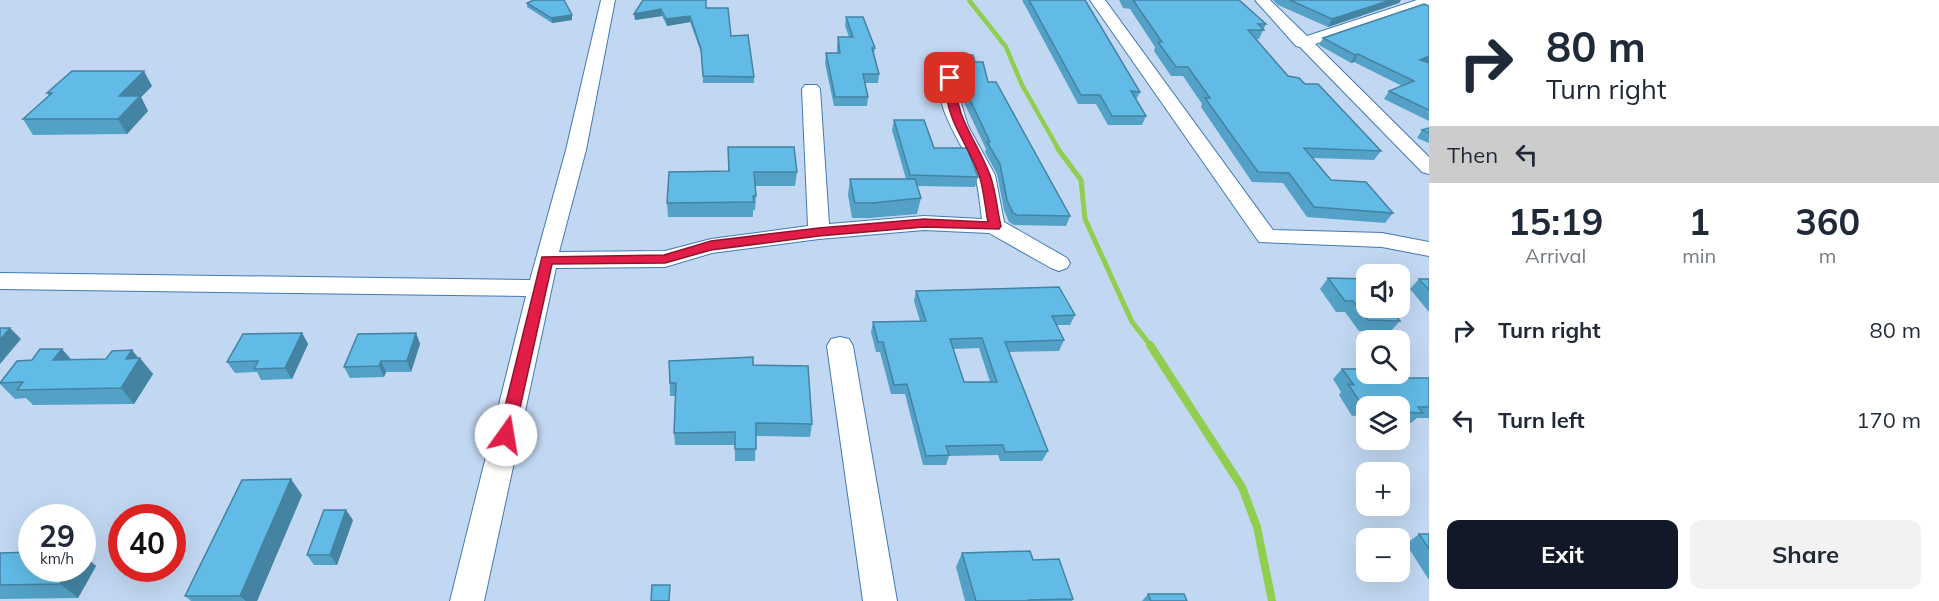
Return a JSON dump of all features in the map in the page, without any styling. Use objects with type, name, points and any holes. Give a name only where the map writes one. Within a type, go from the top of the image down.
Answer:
[{"type":"street","points":[[467,601],[546,260],[576,150],[608,0]]},
{"type":"street","points":[[1097,0],[1267,237],[1382,240],[1429,249]]},
{"type":"street","points":[[1262,0],[1302,42],[1426,161]]},
{"type":"street","points":[[1302,42],[1429,1]]},
{"type":"street","points":[[950,78],[950,97],[959,126],[985,176],[994,226]]},
{"type":"street","points":[[811,89],[819,232]]},
{"type":"street","points":[[546,260],[665,259],[711,246],[819,232],[924,223],[994,226],[1059,262]]},
{"type":"street","points":[[0,281],[540,288]]},
{"type":"street","points":[[840,346],[880,601]]},
{"type":"building","points":[[534,0],[564,0],[572,15],[551,18],[527,3]]},
{"type":"building","points":[[643,0],[706,0],[706,8],[728,8],[731,36],[748,35],[754,77],[703,76],[701,49],[690,16],[666,19],[661,9],[634,14]]},
{"type":"building","points":[[1029,0],[1085,0],[1140,92],[1131,91],[1146,116],[1112,116],[1100,95],[1081,95]]},
{"type":"building","points":[[1133,0],[1239,0],[1266,24],[1258,24],[1264,30],[1248,30],[1288,76],[1299,78],[1305,84],[1318,84],[1381,151],[1304,148],[1331,180],[1366,182],[1393,213],[1314,207],[1289,173],[1258,172],[1205,98],[1210,98],[1188,67],[1176,67]]},
{"type":"building","points":[[1290,0],[1391,0],[1332,19]]},
{"type":"building","points":[[1424,4],[1429,6],[1429,56],[1420,60],[1429,63],[1429,110],[1389,91],[1414,81],[1323,38]]},
{"type":"building","points":[[846,17],[863,17],[875,48],[872,48],[879,74],[863,74],[868,97],[835,97],[826,53],[840,53],[838,37],[853,37]]},
{"type":"building","points":[[950,55],[973,55],[975,62],[983,62],[988,82],[996,82],[1070,216],[1013,213],[1007,200],[1000,164],[987,142],[990,142],[964,87],[963,68],[958,63],[953,63]]},
{"type":"building","points":[[72,71],[144,71],[119,96],[140,96],[118,119],[23,119]]},
{"type":"building","points":[[894,120],[924,120],[934,148],[967,148],[978,177],[910,175]]},
{"type":"building","points":[[728,147],[794,147],[797,172],[754,172],[756,196],[753,196],[754,202],[667,203],[669,172],[729,171]]},
{"type":"building","points":[[850,179],[915,179],[921,198],[855,203]]},
{"type":"building","points":[[1328,278],[1356,279],[1356,305],[1353,301],[1345,301]]},
{"type":"building","points":[[1419,279],[1429,279],[1429,290]]},
{"type":"building","points":[[1059,287],[1075,315],[1052,316],[1064,340],[1005,342],[1048,451],[1005,452],[1003,445],[946,446],[949,455],[926,456],[907,384],[894,385],[883,342],[878,342],[873,322],[926,321],[916,291]],"holes":[[[982,338],[997,382],[964,382],[950,339]]]},
{"type":"building","points":[[1366,318],[1397,318],[1400,321],[1368,320]]},
{"type":"building","points":[[0,328],[10,328],[0,340]]},
{"type":"building","points":[[302,333],[285,368],[254,369],[258,361],[227,362],[243,334]]},
{"type":"building","points":[[416,333],[407,361],[381,361],[379,366],[344,367],[358,334]]},
{"type":"building","points":[[40,349],[62,349],[53,360],[106,359],[112,351],[132,350],[126,359],[140,358],[121,388],[17,390],[23,382],[0,383],[17,361],[32,360]]},
{"type":"building","points":[[753,357],[753,365],[808,366],[812,424],[756,423],[756,449],[735,449],[735,432],[674,433],[676,383],[670,383],[669,361]]},
{"type":"building","points":[[1342,369],[1356,369],[1356,384],[1410,384],[1410,378],[1429,378],[1429,407],[1418,407],[1423,413],[1410,412],[1410,396],[1356,396],[1348,384],[1354,385]]},
{"type":"building","points":[[291,479],[240,596],[185,596],[242,480]]},
{"type":"building","points":[[324,510],[346,510],[330,555],[307,555]]},
{"type":"building","points":[[1419,534],[1429,534],[1429,549]]},
{"type":"building","points":[[1030,551],[1033,560],[1059,559],[1073,599],[976,601],[962,553]]},
{"type":"building","points":[[18,552],[18,582],[61,582],[60,584],[0,585],[0,553]]},
{"type":"building","points":[[652,585],[670,585],[669,601],[651,601]]},
{"type":"building","points":[[1148,594],[1184,594],[1187,601],[1151,601]]},
{"type":"waterway","points":[[969,0],[1006,47],[1022,85],[1059,150]]},
{"type":"waterway","points":[[1058,149],[1081,180],[1085,219],[1132,322],[1151,346]]},
{"type":"waterway","points":[[1150,345],[1242,487],[1257,527],[1272,601]]},
{"type":"route","points":[[506,435],[546,260],[665,259],[711,246],[819,232],[924,223],[994,226],[985,176],[959,126],[950,97],[950,78]]}]
